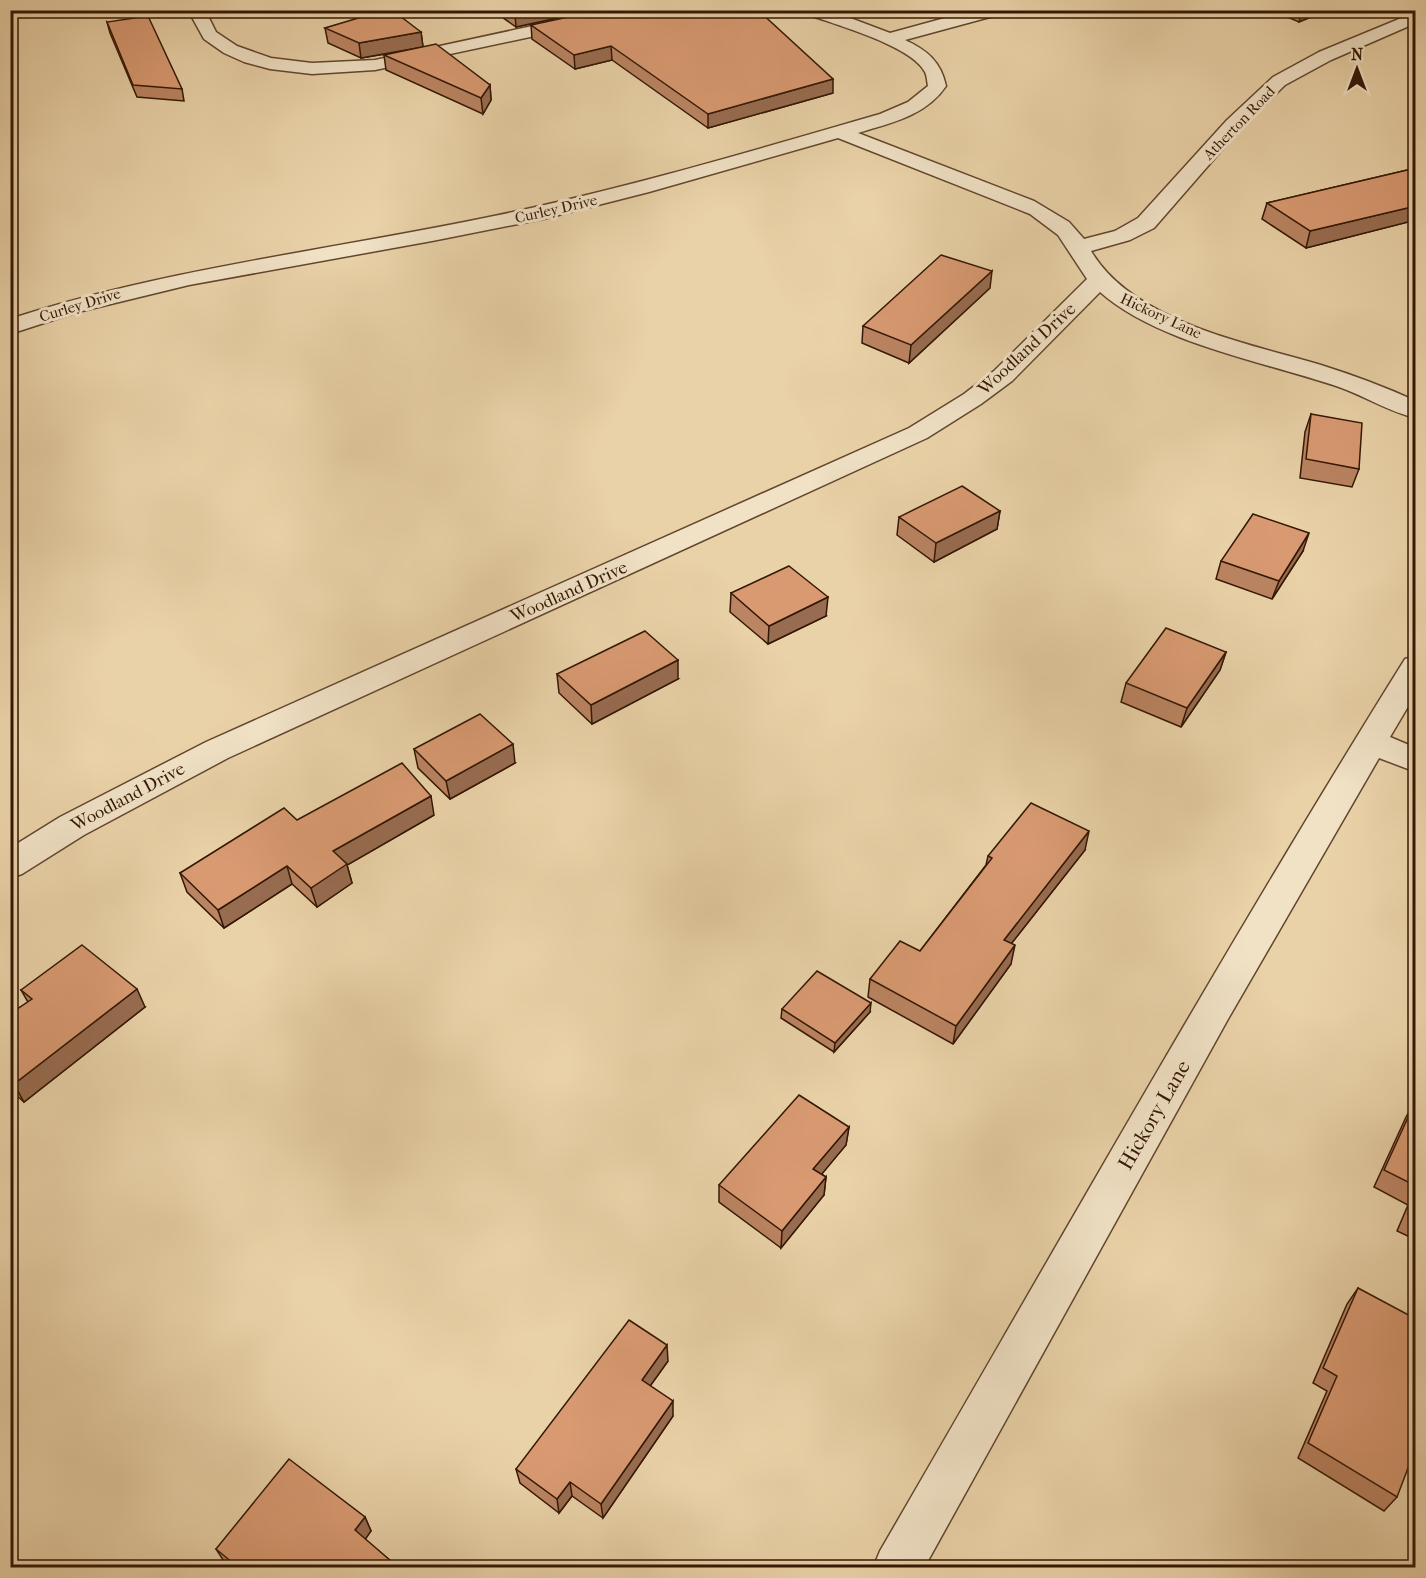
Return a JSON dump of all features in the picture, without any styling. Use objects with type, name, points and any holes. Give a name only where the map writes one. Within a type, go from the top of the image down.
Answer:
[{"type":"street","points":[[196,10],[212,38],[253,60],[288,67],[334,69],[375,65],[633,10]]},
{"type":"street","name":"Curley Drive","points":[[10,327],[87,301],[151,285],[540,213],[838,132],[907,110],[923,102],[937,86],[935,70],[929,61],[918,52],[813,10]]},
{"type":"street","points":[[888,39],[996,10]]},
{"type":"street","name":"Atherton Road","points":[[1079,247],[1117,239],[1146,224],[1241,117],[1279,81],[1324,56],[1416,17]]},
{"type":"street","name":"Hickory Lane","points":[[838,132],[1035,210],[1054,220],[1070,233],[1099,279],[1117,296],[1174,324],[1331,377],[1416,411]]},
{"type":"street","name":"Woodland Drive","points":[[10,866],[72,826],[217,750],[918,433],[966,404],[1002,376],[1047,334],[1099,279]]},
{"type":"street","name":"Hickory Lane","points":[[897,1568],[1370,741],[1416,666]]},
{"type":"street","points":[[1370,741],[1416,760]]},
{"type":"building","points":[[385,10],[392,10],[421,32],[359,43],[325,28]]},
{"type":"building","points":[[510,10],[531,10],[515,14]]},
{"type":"building","points":[[601,10],[758,10],[833,79],[708,114],[611,46],[574,55],[531,25]]},
{"type":"building","points":[[148,16],[182,89],[133,85],[107,22]]},
{"type":"building","points":[[436,44],[490,85],[481,98],[384,55]]},
{"type":"building","points":[[1416,168],[1416,206],[1310,231],[1267,203]]},
{"type":"building","points":[[941,255],[992,271],[911,345],[863,326]]},
{"type":"building","points":[[1311,414],[1362,423],[1359,469],[1306,459]]},
{"type":"building","points":[[962,486],[1000,511],[936,543],[899,517]]},
{"type":"building","points":[[1253,514],[1309,533],[1279,581],[1221,561]]},
{"type":"building","points":[[789,566],[828,597],[769,626],[731,593]]},
{"type":"building","points":[[1166,628],[1226,652],[1187,708],[1126,683]]},
{"type":"building","points":[[645,631],[678,660],[591,705],[557,674]]},
{"type":"building","points":[[480,714],[513,744],[446,781],[414,749]]},
{"type":"building","points":[[402,763],[431,796],[333,851],[347,864],[311,888],[287,866],[218,910],[180,873],[284,808],[297,820]]},
{"type":"building","points":[[1031,803],[1089,831],[1004,940],[1015,945],[956,1026],[870,979],[900,941],[920,951],[992,858],[988,856]]},
{"type":"building","points":[[82,945],[137,989],[14,1084],[10,1081],[10,1014],[32,999],[21,990]]},
{"type":"building","points":[[817,971],[871,1003],[835,1043],[782,1009]]},
{"type":"building","points":[[799,1095],[849,1127],[813,1169],[826,1177],[782,1231],[719,1185]]},
{"type":"building","points":[[1416,1100],[1416,1186],[1384,1170]]},
{"type":"building","points":[[1416,1196],[1416,1218],[1408,1214]]},
{"type":"building","points":[[1358,1288],[1416,1319],[1416,1413],[1412,1423],[1416,1425],[1416,1447],[1397,1497],[1308,1443],[1337,1376],[1323,1368]]},
{"type":"building","points":[[629,1320],[667,1345],[642,1380],[673,1401],[601,1504],[570,1482],[557,1499],[516,1469]]},
{"type":"building","points":[[289,1459],[365,1517],[355,1530],[399,1568],[239,1568],[216,1549]]}]
